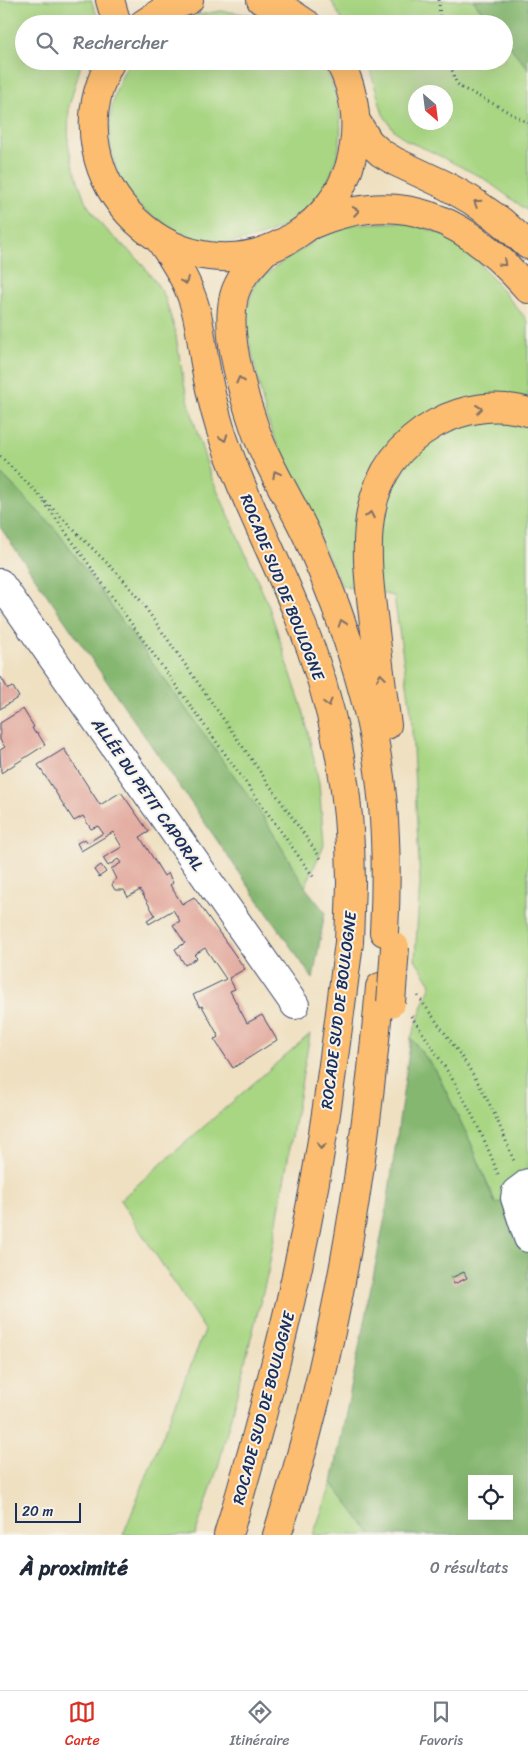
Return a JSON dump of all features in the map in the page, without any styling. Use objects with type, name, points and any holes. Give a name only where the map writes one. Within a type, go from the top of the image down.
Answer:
[{"type":"main road","points":[[110,0],[114,15]]},
{"type":"main road","points":[[156,15],[167,8],[189,0]]},
{"type":"main road","points":[[261,0],[294,15]]},
{"type":"main road","points":[[308,0],[312,15]]},
{"type":"main road","points":[[107,70],[101,83],[94,111],[94,140],[98,158],[108,185],[123,209],[136,223],[159,239],[184,250],[211,256],[239,256],[266,250],[289,240],[310,225],[339,191],[347,174],[354,148],[356,120],[351,91],[343,70]]},
{"type":"main road","points":[[356,120],[370,142],[381,153],[471,200],[500,220],[528,245]]},
{"type":"main road","points":[[310,225],[343,213],[368,209],[399,209],[425,214],[446,221],[468,234],[504,264],[528,288]]},
{"type":"main road","name":"ROCADE SUD DE BOULOGNE","points":[[159,239],[183,276],[192,296],[200,329],[208,383],[220,428],[230,457],[314,656],[327,698],[340,753],[347,794],[351,844],[349,942],[325,1120],[305,1231],[274,1375],[228,1535]]},
{"type":"main road","points":[[266,250],[247,270],[234,295],[231,322],[234,351],[254,426],[325,577],[348,640],[369,711],[381,783],[386,833],[386,885],[392,1000],[375,1151],[354,1283],[322,1420],[290,1535]]},
{"type":"main road","points":[[390,939],[399,872],[398,823],[369,583],[367,544],[369,516],[376,493],[388,468],[409,443],[429,427],[467,411],[499,407],[528,412]]},
{"type":"main road","points":[[277,1535],[310,1418],[343,1275],[365,1131],[392,1000]]},
{"type":"street","name":"ALLÉE DU PETIT CAPORAL","points":[[0,583],[295,1005]]},
{"type":"street","points":[[522,1189],[528,1238]]},
{"type":"path","points":[[439,0],[440,15]]},
{"type":"path","points":[[452,70],[460,87],[496,104],[528,123]]},
{"type":"path","points":[[0,456],[121,577],[140,600],[322,860]]},
{"type":"path","points":[[35,490],[66,530],[315,879]]},
{"type":"path","points":[[392,1000],[459,1089],[487,1146],[503,1190],[522,1189],[502,1129],[482,1088],[418,996]]},
{"type":"green space","points":[[0,0],[91,0],[97,15],[15,15],[15,70],[79,70],[69,106],[68,143],[73,166],[86,203],[103,227],[138,259],[164,295],[175,330],[184,384],[210,474],[268,604],[304,714],[319,783],[324,845],[305,887],[261,813],[57,531],[0,472]]},
{"type":"green space","points":[[331,0],[473,0],[485,15],[339,15]]},
{"type":"green space","points":[[473,0],[528,0],[528,69],[513,50],[513,15],[485,15]]},
{"type":"green space","points":[[221,11],[255,15],[198,15]]},
{"type":"green space","points":[[513,50],[528,69],[528,211],[483,178],[407,141],[393,129],[383,114],[370,70],[513,70]]},
{"type":"green space","points":[[126,70],[326,70],[337,99],[341,125],[338,152],[324,188],[310,206],[292,221],[271,232],[242,241],[214,242],[200,240],[173,229],[144,210],[130,194],[120,177],[113,158],[110,119],[121,79]]},
{"type":"green space","points":[[406,222],[460,240],[528,321],[528,1197],[496,1204],[471,1143],[436,1071],[411,1038],[431,984],[415,959],[420,882],[411,711],[394,596],[342,586],[296,493],[266,416],[244,318],[255,283],[278,265],[322,236],[354,224]]},
{"type":"green space","points":[[0,472],[57,531],[261,813],[305,887],[325,912],[313,979],[0,527]]},
{"type":"green space","points":[[310,1034],[268,1272],[218,1467],[195,1535],[123,1535],[205,1330],[120,1200]]},
{"type":"green space","points":[[411,1038],[436,1071],[471,1143],[495,1203],[528,1197],[528,1535],[372,1535],[332,1483],[386,1212]]},
{"type":"green space","points":[[332,1483],[372,1535],[313,1535]]},
{"type":"building","points":[[0,678],[8,689],[13,687],[19,697],[0,709]]},
{"type":"building","points":[[23,709],[34,727],[32,728],[35,733],[37,732],[45,745],[1,773],[0,750],[5,747],[0,740],[0,723]]},
{"type":"building","points":[[64,749],[100,805],[121,792],[149,832],[140,837],[164,876],[168,873],[173,883],[170,885],[182,904],[194,897],[245,969],[229,978],[235,989],[230,991],[247,1023],[262,1015],[277,1040],[233,1068],[214,1039],[219,1037],[202,1006],[200,1007],[193,995],[226,979],[205,948],[194,955],[197,958],[185,965],[175,949],[185,943],[173,925],[180,921],[173,910],[149,924],[147,920],[155,915],[140,890],[128,897],[124,890],[115,890],[112,885],[116,879],[111,869],[121,863],[118,859],[108,866],[103,858],[122,847],[113,832],[81,851],[77,843],[85,839],[88,843],[103,833],[98,826],[91,829],[83,816],[74,821],[38,765]]},
{"type":"building","points":[[101,865],[106,872],[99,877],[94,870]]},
{"type":"building","points":[[464,1272],[467,1278],[454,1284],[451,1278]]}]
